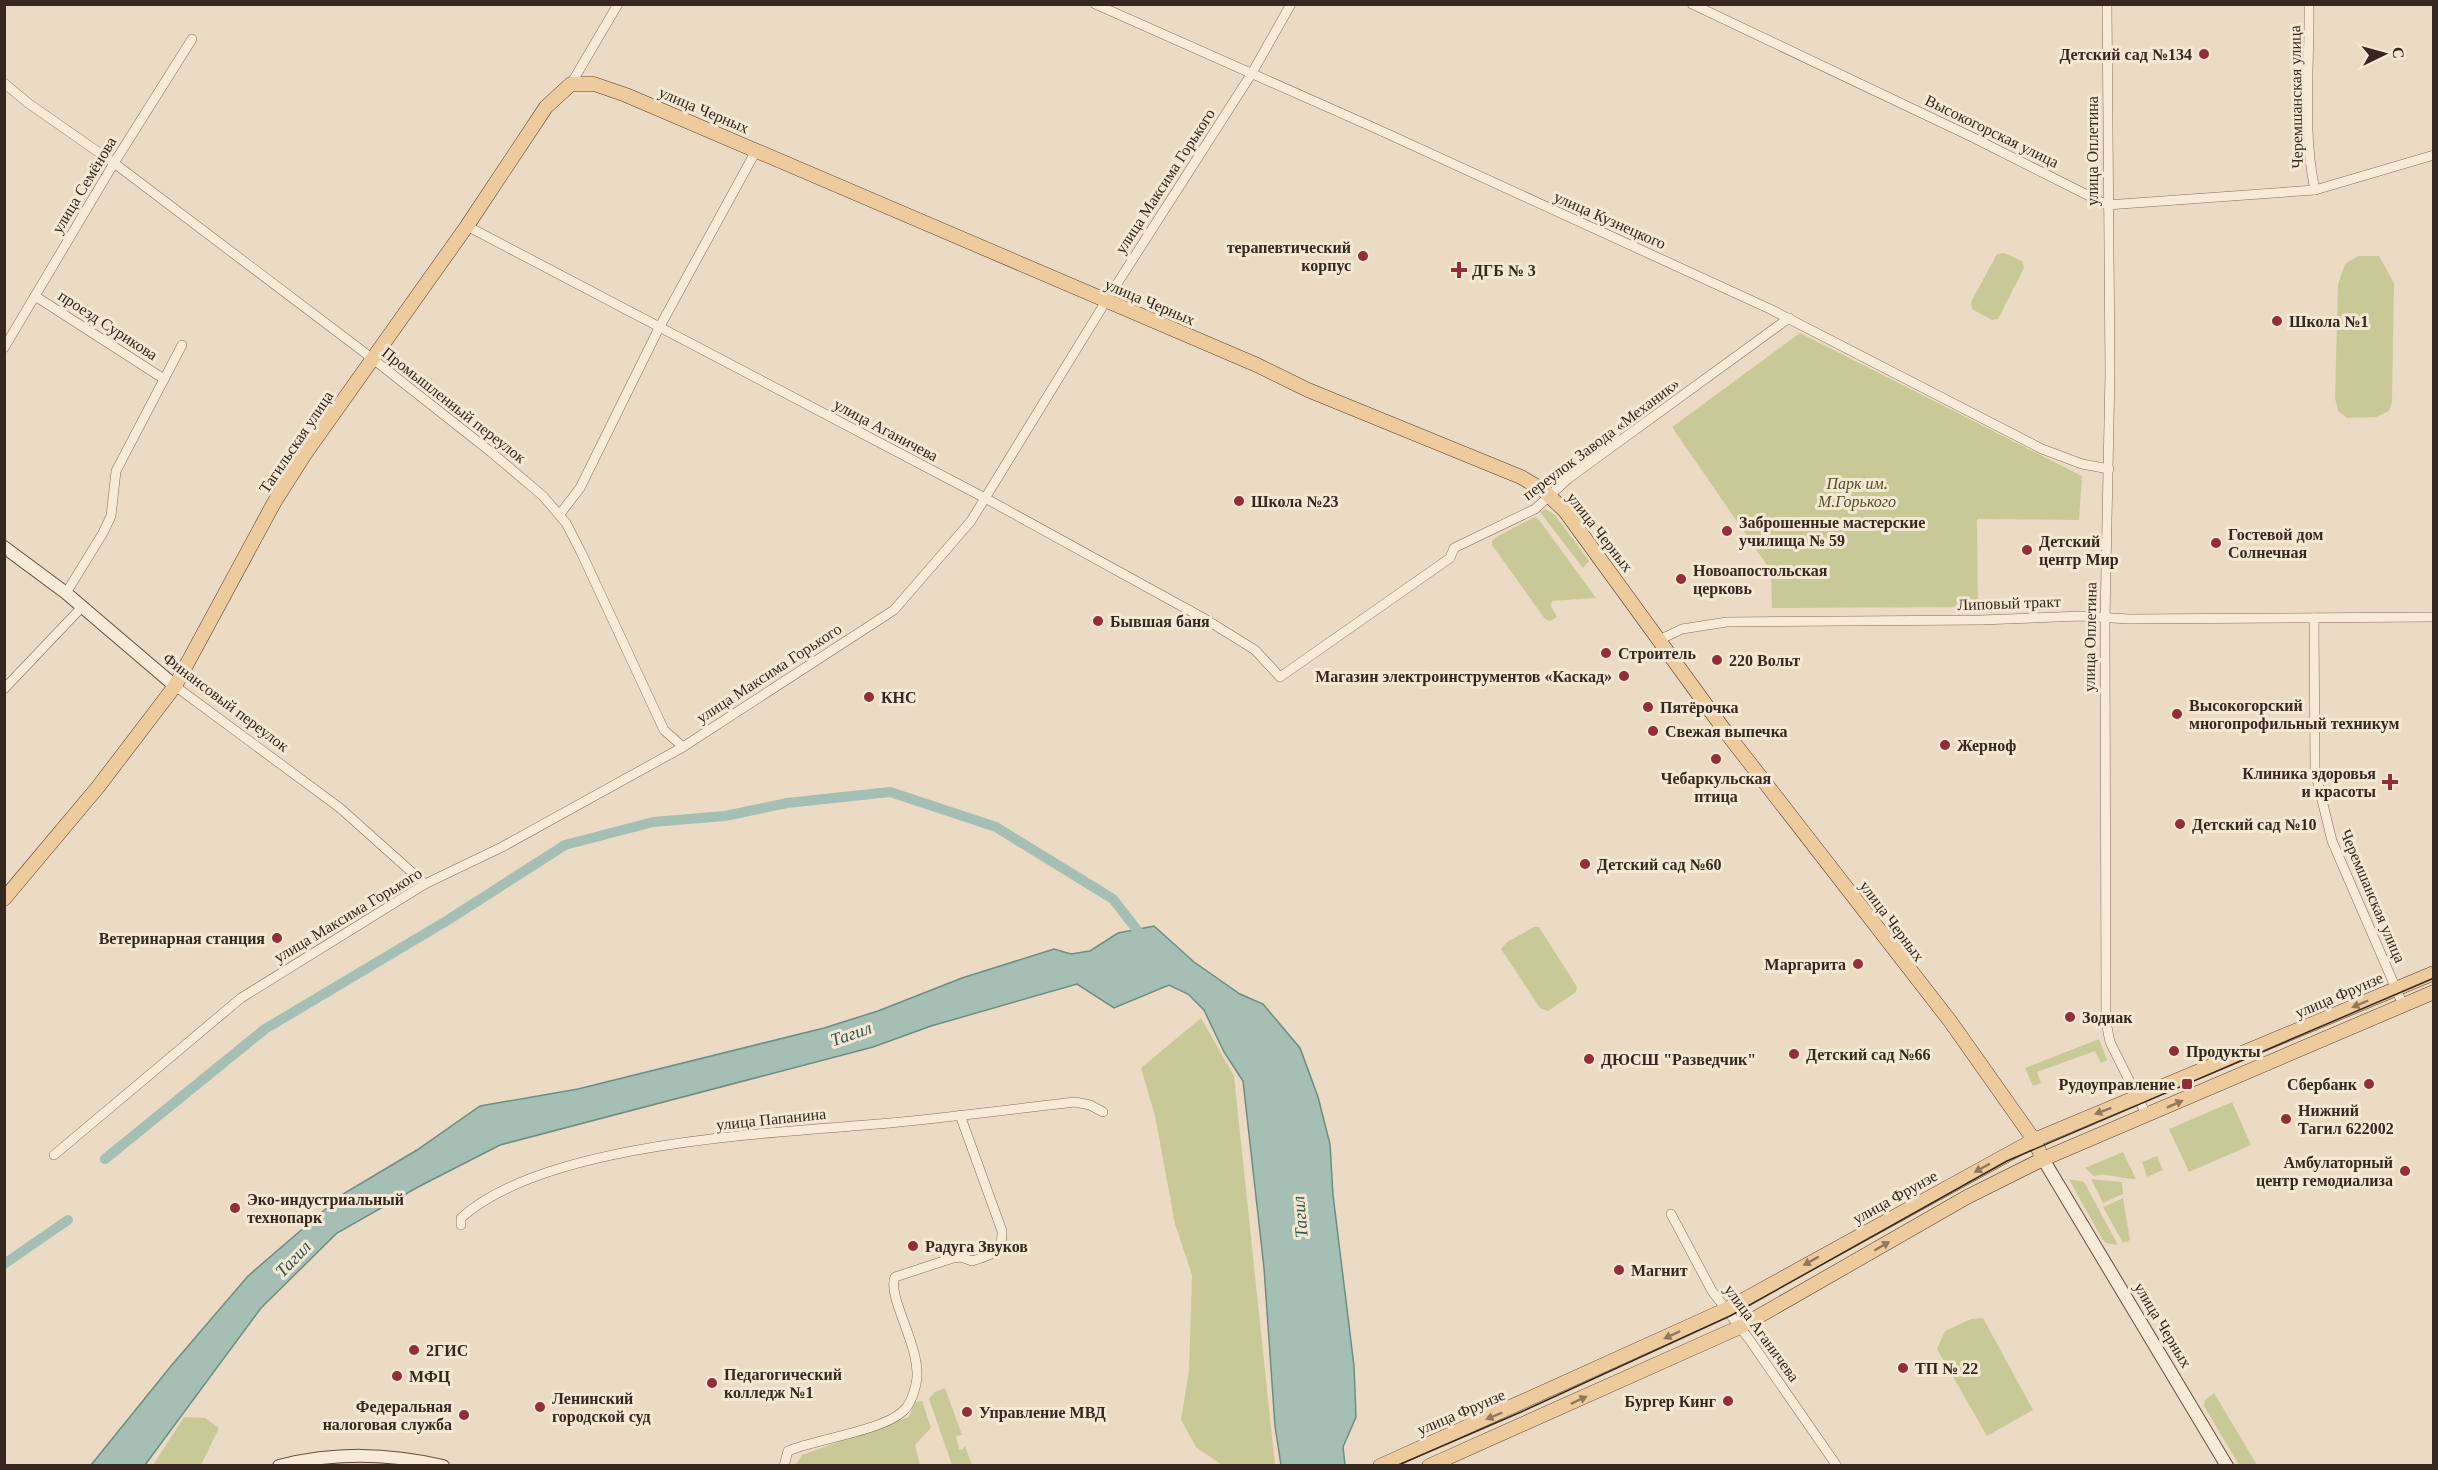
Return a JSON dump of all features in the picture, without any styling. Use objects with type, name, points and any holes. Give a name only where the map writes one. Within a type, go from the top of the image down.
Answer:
[{"type":"main road","name":"улица Черных","points":[[571,84],[600,86],[757,149],[1257,365],[1308,390],[1521,477],[1550,496],[1565,511],[1661,639],[1728,735],[1950,1022],[2034,1140],[2043,1159]]},
{"type":"main road","name":"Тагильская улица","points":[[4,899],[98,787],[175,686],[275,501],[305,454],[467,226],[546,107],[571,84]]},
{"type":"main road","name":"улица Фрунзе","points":[[1385,1463],[1725,1310],[2034,1140],[2433,973]]},
{"type":"main road","name":"улица Фрунзе","points":[[1429,1466],[1740,1328],[1967,1197],[2043,1159],[2433,992]]},
{"type":"street","name":"Тагильская улица","points":[[571,84],[618,4]]},
{"type":"street","name":"улица Кузнецкого","points":[[1095,4],[1252,73],[1789,318],[2042,449],[2082,464],[2109,469]]},
{"type":"street","name":"улица Максима Горького","points":[[54,1155],[241,998],[425,884],[502,847],[683,747],[894,610],[970,521],[1106,301],[1252,73],[1291,4]]},
{"type":"street","name":"Высокогорская улица","points":[[1692,4],[1972,137],[2107,205]]},
{"type":"street","name":"улица Оплетина","points":[[2107,4],[2109,469],[2105,619],[2106,1022],[2110,1042],[2147,1116]]},
{"type":"street","name":"Черемшанская улица","points":[[2309,4],[2308,93],[2311,173],[2314,190]]},
{"type":"street","name":"улица Семёнова","points":[[4,348],[114,163],[192,39]]},
{"type":"street","name":"Промышленный переулок","points":[[4,83],[28,103],[114,163],[373,359],[492,452],[543,496],[560,514],[586,562],[649,702],[664,730],[683,747]]},
{"type":"street","points":[[560,514],[580,488],[659,328],[757,149]]},
{"type":"street","points":[[2107,205],[2314,190],[2433,155]]},
{"type":"street","name":"улица Аганичева","points":[[467,226],[985,498],[1255,650],[1280,677]]},
{"type":"street","name":"проезд Сурикова","points":[[35,296],[164,379]]},
{"type":"street","name":"переулок Завода «Механик»","points":[[1280,677],[1450,558],[1458,546],[1535,509],[1569,478],[1789,318]]},
{"type":"street","name":"проезд Сурикова","points":[[66,593],[111,516],[116,471],[182,345]]},
{"type":"street","name":"Финансовый переулок","points":[[4,547],[66,593],[175,686],[340,808],[425,884]]},
{"type":"street","points":[[4,689],[81,608]]},
{"type":"street","name":"Липовый тракт","points":[[1661,639],[1682,629],[1727,622],[1981,620],[2081,616],[2105,619],[2433,617]]},
{"type":"street","name":"Черемшанская улица","points":[[2314,618],[2315,771],[2332,841],[2403,1005]]},
{"type":"street","name":"улица Папанина","points":[[460,1225],[461,1218],[472,1208],[529,1179],[618,1154],[758,1135],[1076,1102],[1090,1104],[1102,1112]]},
{"type":"street","points":[[784,1466],[788,1451],[893,1418],[907,1406],[914,1393],[919,1368],[894,1291],[895,1277],[952,1258],[961,1257],[972,1261],[996,1253],[1000,1247],[1002,1231],[960,1114]]},
{"type":"street","name":"улица Черных","points":[[2043,1159],[2227,1466]]},
{"type":"street","name":"улица Аганичева","points":[[1671,1214],[1712,1291],[1837,1466]]},
{"type":"street","points":[[375,1454],[388,1466]]},
{"type":"street","points":[[279,1466],[334,1456],[375,1454],[443,1466]]},
{"type":"green space","points":[[2004,253],[2022,261],[2024,268],[1998,319],[1992,320],[1972,309],[1971,302],[1997,254]]},
{"type":"green space","points":[[2358,256],[2379,256],[2394,283],[2392,402],[2389,411],[2376,417],[2347,418],[2338,411],[2335,398],[2338,284],[2345,264]]},
{"type":"green space","name":"Парк им. М.Горького","points":[[1800,333],[2082,476],[2079,520],[1977,519],[1978,607],[1772,608],[1771,571],[1672,427]]},
{"type":"green space","points":[[1546,509],[1555,515],[1589,561],[1583,568],[1540,512]]},
{"type":"green space","points":[[1535,517],[1596,598],[1552,601],[1551,606],[1557,617],[1550,621],[1545,619],[1492,545],[1496,537]]},
{"type":"green space","points":[[1534,927],[1539,927],[1577,987],[1576,992],[1548,1011],[1540,1008],[1501,949],[1507,942]]},
{"type":"green space","points":[[1201,1018],[1234,1076],[1275,1465],[1222,1465],[1196,1447],[1181,1420],[1189,1371],[1192,1275],[1175,1224],[1155,1116],[1141,1068]]},
{"type":"green space","points":[[2099,1039],[2107,1060],[2101,1063],[2095,1051],[2037,1072],[2041,1083],[2033,1086],[2025,1068]]},
{"type":"green space","points":[[2232,1102],[2251,1145],[2189,1172],[2169,1129]]},
{"type":"green space","points":[[2123,1152],[2136,1179],[2094,1176],[2085,1168]]},
{"type":"green space","points":[[2157,1156],[2163,1170],[2147,1177],[2142,1162]]},
{"type":"green space","points":[[2069,1179],[2084,1182],[2118,1245],[2106,1243],[2102,1239]]},
{"type":"green space","points":[[2091,1179],[2122,1182],[2123,1194],[2103,1203]]},
{"type":"green space","points":[[2123,1198],[2130,1240],[2123,1243],[2103,1207]]},
{"type":"green space","points":[[1983,1318],[2033,1410],[1987,1436],[1937,1349],[1945,1331],[1971,1319]]},
{"type":"green space","points":[[945,1388],[962,1435],[956,1436],[959,1449],[962,1450],[965,1446],[972,1465],[952,1465],[929,1399],[935,1392]]},
{"type":"green space","points":[[2214,1393],[2257,1465],[2239,1465],[2204,1406],[2205,1400]]},
{"type":"green space","points":[[922,1401],[931,1428],[915,1445],[920,1465],[795,1466],[802,1455],[909,1417],[915,1402]]},
{"type":"green space","points":[[184,1417],[205,1418],[219,1428],[201,1465],[153,1465]]},
{"type":"water","name":"Тагил","points":[[1154,926],[1194,962],[1240,994],[1263,1004],[1300,1048],[1318,1097],[1330,1144],[1333,1195],[1354,1366],[1356,1417],[1343,1447],[1345,1465],[1281,1465],[1275,1426],[1264,1268],[1243,1081],[1224,1052],[1204,1010],[1188,994],[1169,985],[1114,1008],[1077,984],[931,1026],[873,1047],[500,1145],[418,1187],[337,1233],[261,1308],[145,1465],[91,1465],[248,1276],[343,1194],[417,1150],[480,1106],[578,1089],[824,1028],[878,1011],[962,978],[1054,949],[1071,954],[1090,951],[1118,933]]},
{"type":"waterway","points":[[105,1159],[265,1029],[448,920],[565,845],[653,822],[725,816],[787,803],[890,792],[996,827],[1113,899],[1144,939]]},
{"type":"waterway","points":[[4,1264],[68,1220]]},
{"type":"tram line","points":[[1396,1466],[1521,1412],[1730,1316],[2007,1161],[2434,978]]},
{"type":"place","name":"Детский сад №134","points":[[2204,54]]},
{"type":"place","name":"терапевтический корпус","points":[[1363,256]]},
{"type":"place","name":"ДГБ № 3","points":[[1459,270]]},
{"type":"place","name":"Школа №1","points":[[2277,321]]},
{"type":"place","name":"Школа №23","points":[[1239,501]]},
{"type":"place","name":"Заброшенные мастерские училища № 59","points":[[1727,531]]},
{"type":"place","name":"Гостевой дом Солнечная","points":[[2216,543]]},
{"type":"place","name":"Детский центр Мир","points":[[2027,550]]},
{"type":"place","name":"Новоапостольская церковь","points":[[1681,579]]},
{"type":"place","name":"Бывшая баня","points":[[1098,621]]},
{"type":"place","name":"Строитель","points":[[1606,653]]},
{"type":"place","name":"220 Вольт","points":[[1717,660]]},
{"type":"place","name":"Магазин электроинструментов «Каскад»","points":[[1624,676]]},
{"type":"place","name":"КНС","points":[[869,697]]},
{"type":"place","name":"Пятёрочка","points":[[1648,707]]},
{"type":"place","name":"Высокогорский многопрофильный техникум","points":[[2177,714]]},
{"type":"place","name":"Свежая выпечка","points":[[1653,731]]},
{"type":"place","name":"Жерноф","points":[[1945,745]]},
{"type":"place","name":"Чебаркульская птица","points":[[1716,759]]},
{"type":"place","name":"Клиника здоровья и красоты","points":[[2390,782]]},
{"type":"place","name":"Детский сад №10","points":[[2180,824]]},
{"type":"place","name":"Детский сад №60","points":[[1585,864]]},
{"type":"place","name":"Ветеринарная станция","points":[[277,938]]},
{"type":"place","name":"Маргарита","points":[[1858,964]]},
{"type":"place","name":"Зодиак","points":[[2070,1017]]},
{"type":"place","name":"Продукты","points":[[2174,1051]]},
{"type":"place","name":"Детский сад №66","points":[[1794,1054]]},
{"type":"place","name":"ДЮСШ \"Разведчик\"","points":[[1589,1059]]},
{"type":"place","name":"Рудоуправление","points":[[2187,1084]]},
{"type":"place","name":"Сбербанк","points":[[2369,1084]]},
{"type":"place","name":"Нижний Тагил 622002","points":[[2286,1119]]},
{"type":"place","name":"Амбулаторный центр гемодиализа","points":[[2405,1171]]},
{"type":"place","name":"Эко-индустриальный технопарк","points":[[235,1208]]},
{"type":"place","name":"Радуга Звуков","points":[[913,1246]]},
{"type":"place","name":"Магнит","points":[[1619,1270]]},
{"type":"place","name":"2ГИС","points":[[414,1350]]},
{"type":"place","name":"ТП № 22","points":[[1903,1368]]},
{"type":"place","name":"МФЦ","points":[[397,1376]]},
{"type":"place","name":"Педагогический колледж №1","points":[[712,1383]]},
{"type":"place","name":"Бургер Кинг","points":[[1728,1401]]},
{"type":"place","name":"Ленинский городской суд","points":[[540,1407]]},
{"type":"place","name":"Управление МВД","points":[[967,1412]]},
{"type":"place","name":"Федеральная налоговая служба","points":[[464,1415]]}]
